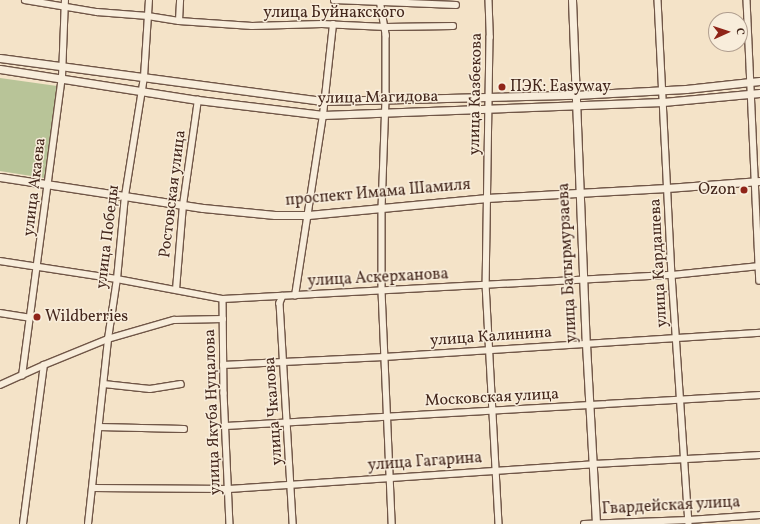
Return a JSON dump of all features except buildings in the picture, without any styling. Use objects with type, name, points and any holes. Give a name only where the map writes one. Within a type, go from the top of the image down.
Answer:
[{"type":"main road","name":"улица Батырмурзаева","points":[[572,0],[579,192],[596,524]]},
{"type":"main road","name":"улица Магидова","points":[[0,58],[63,65],[324,102],[575,95],[662,90],[760,81]]},
{"type":"main road","name":"улица Магидова","points":[[0,69],[62,77],[142,92],[198,100],[323,115],[663,102],[760,93]]},
{"type":"main road","name":"проспект Имама Шамиля","points":[[0,177],[183,205],[275,215],[308,215],[486,198],[667,188],[758,181]]},
{"type":"street","name":"улица Буйнакского","points":[[25,0],[65,3],[97,12],[148,16],[179,22],[252,26],[453,26]]},
{"type":"street","name":"улица Победы","points":[[88,524],[108,339],[117,279],[125,196],[144,77],[149,0]]},
{"type":"street","points":[[179,22],[180,0]]},
{"type":"street","points":[[334,0],[456,5]]},
{"type":"street","name":"улица Казбекова","points":[[489,0],[490,109],[486,198],[486,284],[499,524]]},
{"type":"street","name":"улица Кардашева","points":[[658,0],[672,275],[689,522]]},
{"type":"street","points":[[746,0],[749,82],[758,181],[760,280]]},
{"type":"street","points":[[380,1],[386,27],[386,113],[382,207],[382,290],[392,524]]},
{"type":"street","name":"улица Акаева","points":[[22,376],[62,77],[65,3]]},
{"type":"street","points":[[295,296],[323,115],[333,25]]},
{"type":"street","name":"Ростовская улица","points":[[176,290],[183,205],[198,100]]},
{"type":"street","name":"улица Аскерханова","points":[[0,261],[117,279],[223,299],[672,275],[760,266]]},
{"type":"street","name":"улица Чкалова","points":[[283,296],[280,303],[292,484],[293,524]]},
{"type":"street","name":"улица Якуба Нуцалова","points":[[223,299],[223,365],[230,524]]},
{"type":"street","points":[[0,313],[30,318]]},
{"type":"street","points":[[0,385],[108,339],[174,320],[223,318]]},
{"type":"street","name":"улица Калинина","points":[[223,365],[384,357],[760,333]]},
{"type":"street","points":[[23,524],[44,365]]},
{"type":"street","points":[[104,384],[150,389],[181,384]]},
{"type":"street","name":"Московская улица","points":[[226,426],[760,395]]},
{"type":"street","points":[[99,427],[184,429]]},
{"type":"street","name":"улица Гагарина","points":[[93,488],[229,489],[496,470],[760,455]]},
{"type":"street","name":"Гвардейская улица","points":[[584,524],[689,522],[760,515]]},
{"type":"green space","points":[[0,78],[57,86],[44,178],[0,171]]},
{"type":"place","name":"ПЭК: Easyway","points":[[502,87]]},
{"type":"place","name":"Ozon","points":[[744,190]]},
{"type":"place","name":"Wildberries","points":[[37,317]]}]
